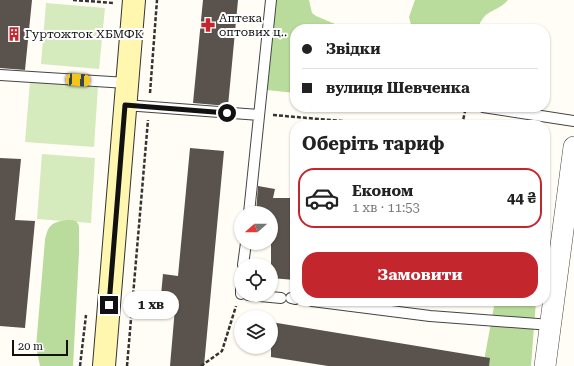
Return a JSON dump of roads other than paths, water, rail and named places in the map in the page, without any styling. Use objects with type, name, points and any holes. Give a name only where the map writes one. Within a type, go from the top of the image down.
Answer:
[{"type":"main road","points":[[104,366],[127,83],[126,2]]},
{"type":"street","points":[[545,366],[571,198],[574,147]]},
{"type":"lane","points":[[249,206],[270,0]]},
{"type":"lane","points":[[0,75],[127,83]]},
{"type":"lane","points":[[125,105],[258,115]]},
{"type":"lane","points":[[516,112],[574,121]]},
{"type":"lane","points":[[278,297],[289,298]]},
{"type":"lane","points":[[351,306],[430,316],[551,325]]},
{"type":"place","name":"Аптека оптових ц‥","points":[[208,25]]},
{"type":"place","name":"Гуртожток ХБМФК","points":[[14,34]]}]
